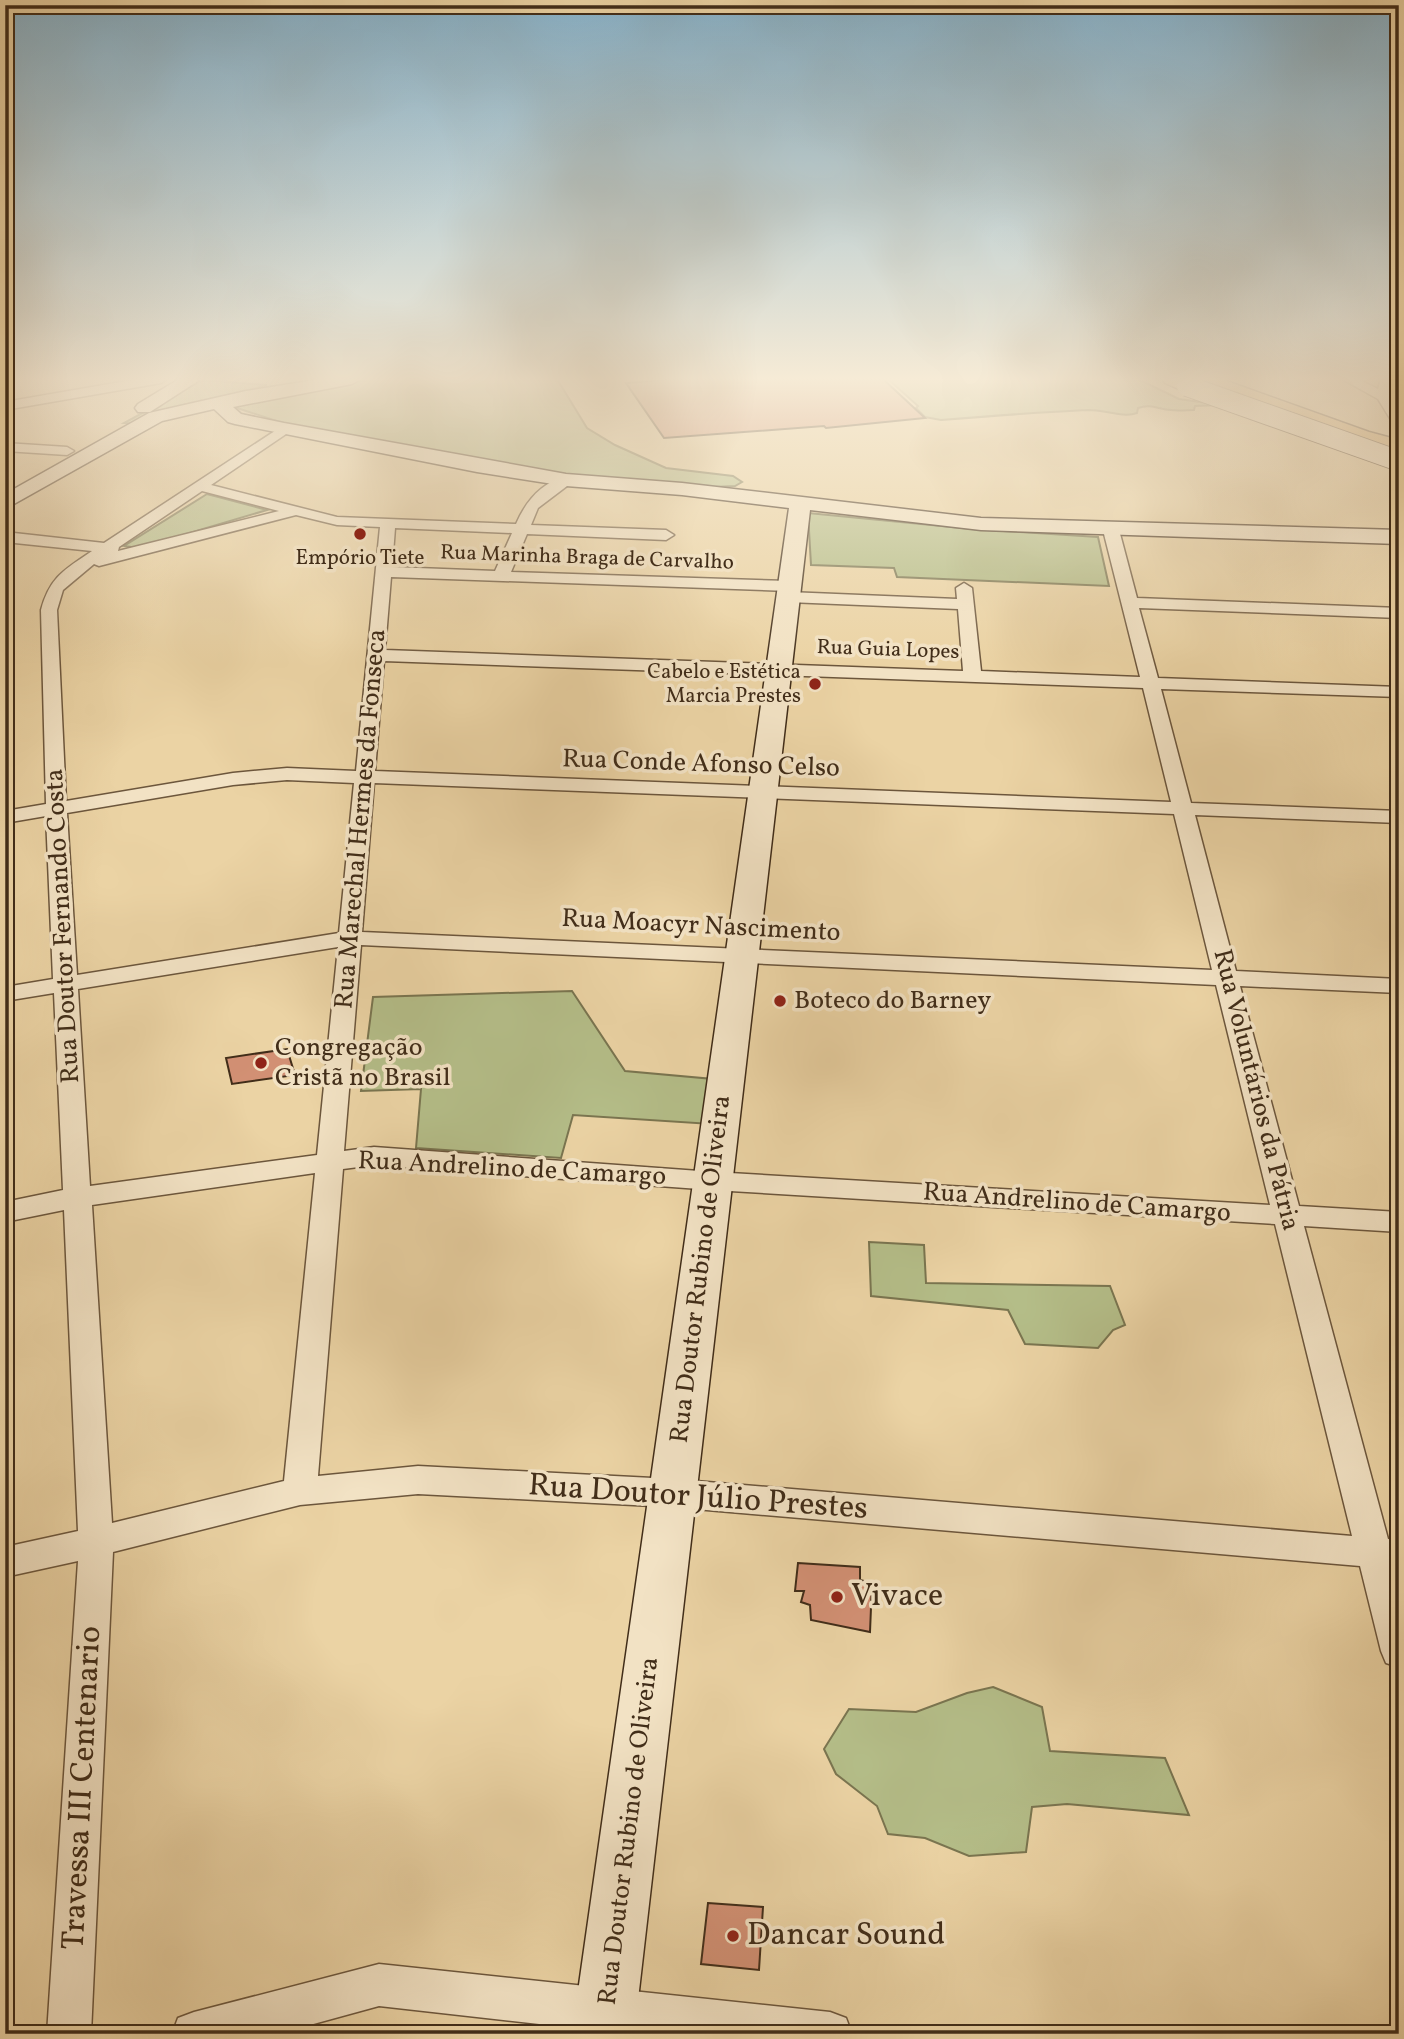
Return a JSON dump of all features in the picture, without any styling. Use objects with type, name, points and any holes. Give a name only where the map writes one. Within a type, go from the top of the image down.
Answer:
[{"type":"main road","points":[[5,486],[26,474]]},
{"type":"main road","points":[[5,503],[56,474]]},
{"type":"main road","points":[[529,474],[981,524],[1399,537]]},
{"type":"main road","name":"Rua Doutor Rubino de Oliveira","points":[[604,2021],[800,504]]},
{"type":"street","name":"Rua Doutor Fernando Costa","points":[[96,1542],[56,808],[48,610],[55,589],[82,565],[217,474]]},
{"type":"street","points":[[502,576],[531,506],[542,495],[566,480]]},
{"type":"street","points":[[199,486],[337,521],[666,535]]},
{"type":"street","points":[[82,565],[294,511]]},
{"type":"street","name":"Rua Marechal Hermes da Fonseca","points":[[300,1491],[388,524]]},
{"type":"street","name":"Rua Voluntários da Pátria","points":[[1111,530],[1288,1216],[1386,1554],[1399,1651]]},
{"type":"street","points":[[5,537],[136,551]]},
{"type":"street","name":"Rua Marinha Braga de Carvalho","points":[[384,572],[788,592],[965,596],[972,676]]},
{"type":"street","points":[[1131,603],[1399,613]]},
{"type":"street","name":"Rua Guia Lopes","points":[[376,655],[1399,691]]},
{"type":"street","name":"Rua Conde Afonso Celso","points":[[5,817],[233,779],[287,774],[1399,817]]},
{"type":"street","name":"Rua Moacyr Nascimento","points":[[5,994],[351,938],[1399,986]]},
{"type":"street","name":"Rua Andrelino de Camargo","points":[[5,1212],[78,1197],[374,1156],[713,1181],[1399,1222]]},
{"type":"street","name":"Rua Doutor Júlio Prestes","points":[[5,1562],[300,1491],[418,1480],[672,1493],[1386,1554]]},
{"type":"street","name":"Travessa III Centenario","points":[[69,2034],[96,1542]]},
{"type":"street","points":[[194,2034],[379,1986],[604,2021],[830,2034]]},
{"type":"green space","points":[[557,474],[718,474],[733,476],[742,482],[735,486],[712,487]]},
{"type":"green space","points":[[207,494],[267,510],[139,548],[124,546]]},
{"type":"green space","points":[[808,513],[972,529],[1098,537],[1109,586],[897,577],[894,568],[811,565]]},
{"type":"green space","points":[[572,991],[625,1071],[713,1079],[711,1124],[573,1115],[561,1158],[416,1148],[421,1089],[361,1091],[373,997]]},
{"type":"green space","points":[[869,1242],[924,1245],[926,1283],[1110,1286],[1125,1325],[1113,1330],[1098,1348],[1025,1344],[1008,1310],[871,1296]]},
{"type":"green space","points":[[993,1687],[1042,1707],[1050,1751],[1165,1758],[1189,1815],[1067,1804],[1032,1807],[1026,1852],[969,1856],[925,1838],[888,1834],[877,1806],[836,1774],[824,1749],[849,1709],[916,1712],[967,1693]]},
{"type":"building","name":"Congregação Cristã no Brasil","points":[[287,1049],[295,1075],[232,1084],[226,1058]]},
{"type":"building","name":"Vivace","points":[[798,1563],[860,1567],[860,1580],[872,1583],[870,1632],[811,1620],[810,1605],[801,1602],[804,1591],[795,1591]]},
{"type":"building","name":"Dancar Sound","points":[[708,1903],[763,1907],[759,1970],[701,1964]]},
{"type":"place","name":"Empório Tiete","points":[[360,534]]},
{"type":"place","name":"Cabelo e Estética Marcia Prestes","points":[[815,684]]},
{"type":"place","name":"Boteco do Barney","points":[[780,1001]]},
{"type":"place","name":"Congregação Cristã no Brasil","points":[[261,1063]]},
{"type":"place","name":"Vivace","points":[[837,1597]]},
{"type":"place","name":"Dancar Sound","points":[[733,1936]]}]
